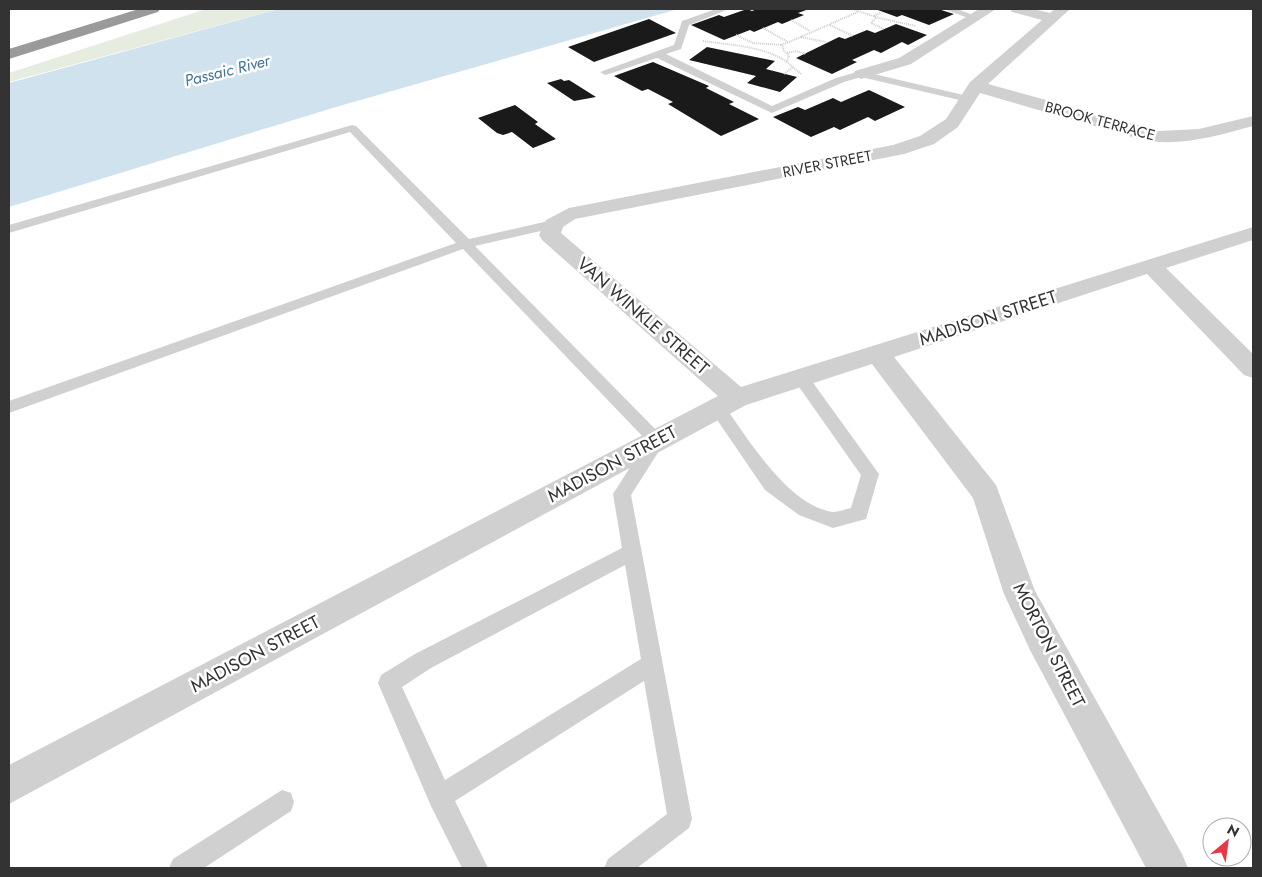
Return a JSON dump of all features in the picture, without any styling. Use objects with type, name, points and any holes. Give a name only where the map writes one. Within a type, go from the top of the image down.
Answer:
[{"type":"highway","points":[[53,25],[106,9]]},
{"type":"highway","points":[[9,54],[153,9]]},
{"type":"street","points":[[1017,9],[1058,13]]},
{"type":"street","points":[[861,74],[904,61],[982,13]]},
{"type":"street","name":"RIVER STREET","points":[[551,230],[569,214],[896,150],[927,140],[952,123],[972,92],[1058,13]]},
{"type":"street","name":"BROOK TERRACE","points":[[972,92],[1165,139],[1188,137],[1253,120]]},
{"type":"street","name":"VAN WINKLE STREET","points":[[551,230],[726,403]]},
{"type":"street","name":"MADISON STREET","points":[[9,785],[726,403],[1253,233]]},
{"type":"street","points":[[1151,266],[1253,369]]},
{"type":"street","name":"MORTON STREET","points":[[877,353],[986,493],[1020,594],[1037,630],[1168,868]]},
{"type":"lane","points":[[605,72],[678,47],[685,24],[724,9]]},
{"type":"lane","points":[[949,9],[982,13]]},
{"type":"lane","points":[[657,54],[772,110],[840,80],[861,74],[972,92]]},
{"type":"lane","points":[[9,229],[352,128],[657,440],[622,494],[680,819],[617,868]]},
{"type":"lane","points":[[9,407],[465,244],[551,230]]},
{"type":"lane","points":[[726,403],[772,484],[806,510],[834,520],[860,514],[870,474],[800,378]]},
{"type":"lane","points":[[475,868],[440,797],[390,682],[423,661],[632,552]]},
{"type":"lane","points":[[440,797],[652,664]]},
{"type":"lane","points":[[182,868],[282,802]]},
{"type":"path","points":[[852,9],[873,17],[922,28]]},
{"type":"path","points":[[736,35],[750,42],[782,45],[858,12]]},
{"type":"path","points":[[873,17],[882,12]]},
{"type":"path","points":[[877,18],[871,23],[884,29]]},
{"type":"path","points":[[791,20],[810,32]]},
{"type":"path","points":[[829,25],[853,36]]},
{"type":"path","points":[[763,28],[788,42]]},
{"type":"path","points":[[800,36],[826,42]]},
{"type":"path","points":[[700,41],[740,46],[780,57],[806,78]]},
{"type":"path","points":[[740,46],[750,42]]},
{"type":"path","points":[[782,45],[789,58],[787,62]]},
{"type":"path","points":[[787,53],[796,51],[806,54]]},
{"type":"path","points":[[760,57],[765,53]]},
{"type":"path","points":[[784,74],[793,67]]},
{"type":"shaded area","points":[[206,9],[278,9],[9,82],[9,73]]},
{"type":"water","name":"Passaic River","points":[[279,9],[678,9],[336,107],[9,207],[9,83]]},
{"type":"building","points":[[747,9],[752,11],[757,9],[809,9],[798,13],[804,15],[782,24],[778,22],[754,32],[750,30],[724,40],[691,25],[719,15],[724,17]]},
{"type":"building","points":[[875,9],[938,9],[954,14],[929,25],[902,15],[897,17]]},
{"type":"building","points":[[649,19],[676,33],[594,62],[568,47]]},
{"type":"building","points":[[896,24],[927,35],[908,45],[902,42],[881,53],[874,50],[852,60],[857,62],[832,74],[796,58],[839,37],[845,39],[867,30],[875,33]]},
{"type":"building","points":[[707,47],[775,61],[766,69],[797,77],[780,92],[747,83],[756,76],[689,60]]},
{"type":"building","points":[[653,62],[709,86],[706,88],[734,102],[729,104],[759,119],[721,136],[668,104],[673,102],[648,89],[642,91],[614,76]]},
{"type":"building","points":[[561,79],[564,81],[569,80],[596,97],[574,101],[547,83]]},
{"type":"building","points":[[869,90],[905,107],[875,121],[868,117],[840,130],[834,127],[811,137],[773,117],[798,107],[805,110],[833,98],[841,102]]},
{"type":"building","points":[[515,105],[538,122],[535,124],[556,139],[533,148],[512,132],[503,135],[497,133],[478,118]]}]
